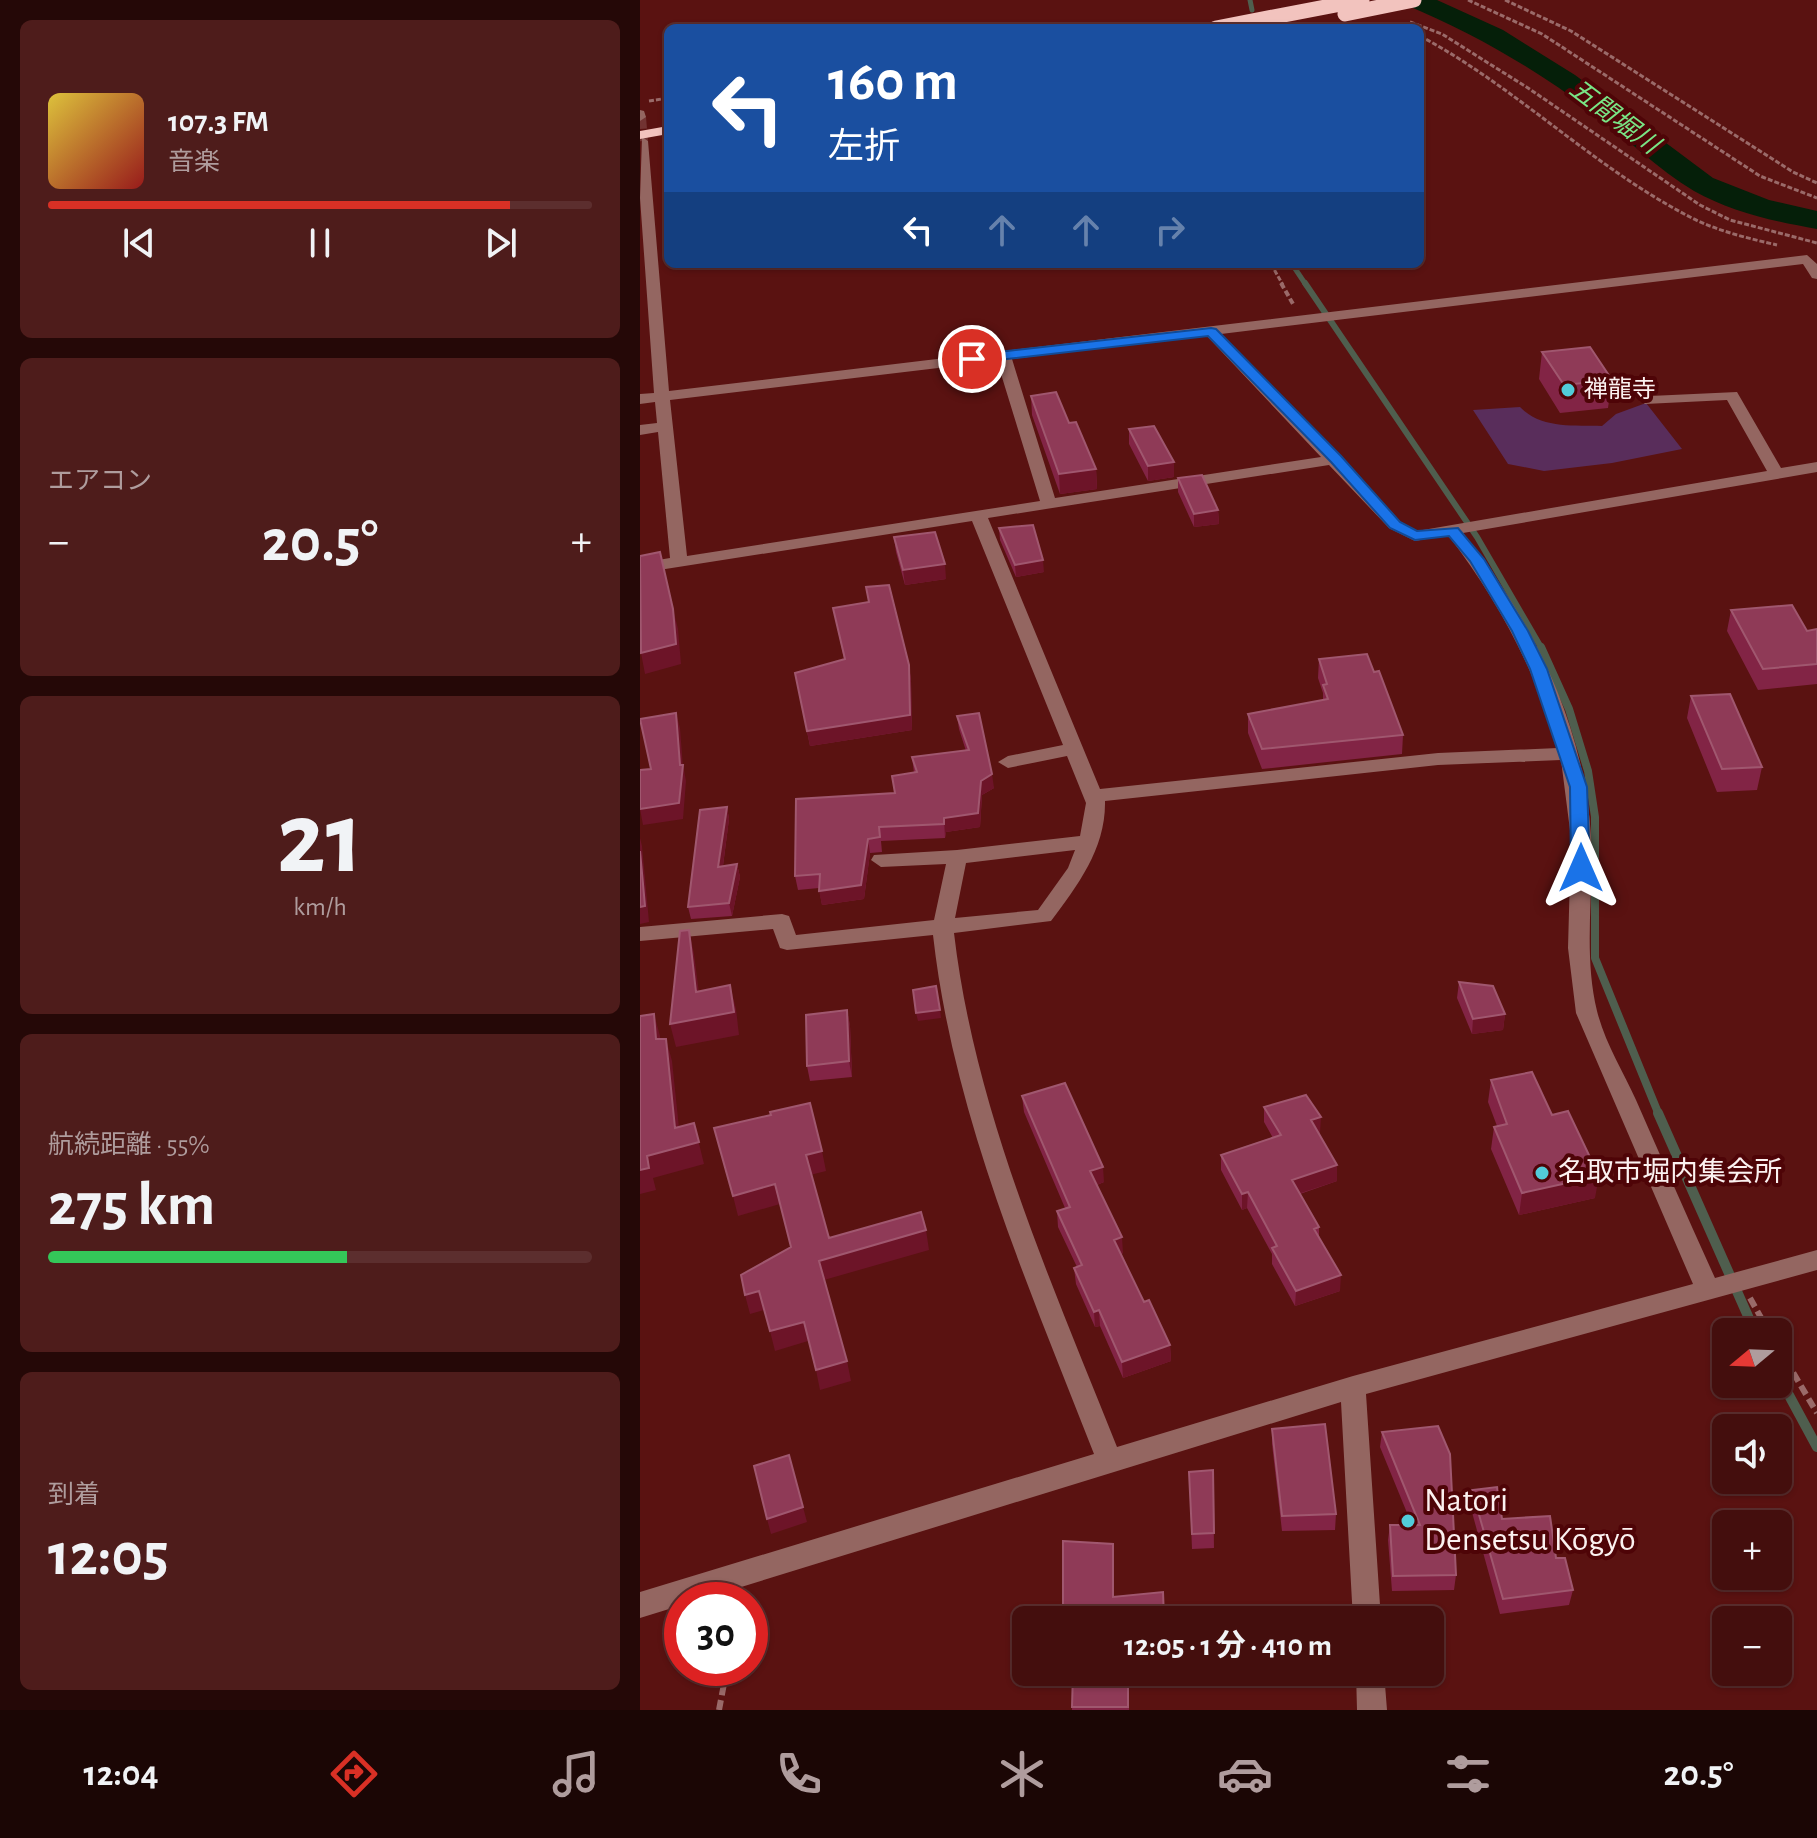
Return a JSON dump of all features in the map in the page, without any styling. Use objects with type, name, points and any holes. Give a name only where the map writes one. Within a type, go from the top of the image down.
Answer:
[{"type":"highway","points":[[1237,24],[1362,0]]},
{"type":"highway","points":[[1291,24],[1414,0]]},
{"type":"highway","points":[[640,124],[664,120]]},
{"type":"highway","points":[[641,138],[664,131]]},
{"type":"street","points":[[641,138],[679,560]]},
{"type":"street","points":[[640,399],[1807,259],[1817,275]]},
{"type":"street","points":[[1211,332],[1336,459],[1395,525],[1415,536],[1817,467]]},
{"type":"street","points":[[1003,355],[1049,504]]},
{"type":"street","points":[[1650,401],[1732,395],[1776,473]]},
{"type":"street","points":[[640,430],[665,426]]},
{"type":"street","points":[[640,568],[1336,459]]},
{"type":"street","points":[[640,934],[782,921],[787,943],[1044,916],[1078,870],[1096,803],[978,515]]},
{"type":"street","points":[[1463,529],[1538,669],[1578,787],[1579,957],[1587,1014],[1726,1285]]},
{"type":"street","points":[[1008,762],[1074,749]]},
{"type":"street","points":[[1093,796],[1438,759],[1569,754]]},
{"type":"street","points":[[881,860],[957,857],[1088,842]]},
{"type":"street","points":[[957,857],[943,927],[948,971],[974,1093],[1040,1283],[1109,1460]]},
{"type":"street","points":[[640,1605],[1353,1387],[1817,1260]]},
{"type":"street","points":[[1353,1387],[1366,1606]]},
{"type":"street","points":[[1371,1686],[1372,1710]]},
{"type":"path","points":[[1468,0],[1542,34],[1760,176],[1817,198]]},
{"type":"path","points":[[1505,0],[1571,31],[1793,172],[1817,183]]},
{"type":"path","points":[[1401,19],[1413,24]]},
{"type":"path","points":[[1424,29],[1455,42],[1700,205],[1730,220],[1817,243]]},
{"type":"path","points":[[1424,38],[1462,58],[1661,201],[1708,225],[1776,245],[1807,259]]},
{"type":"path","points":[[640,102],[664,99]]},
{"type":"path","points":[[1274,268],[1307,318]]},
{"type":"path","points":[[1726,1285],[1756,1318]]},
{"type":"path","points":[[1792,1371],[1817,1413]]},
{"type":"path","points":[[719,1710],[724,1686]]},
{"type":"shaded area","points":[[1646,403],[1682,449],[1612,463],[1544,471],[1508,464],[1473,410],[1520,407],[1548,422],[1602,426],[1616,414]]},
{"type":"building","points":[[1590,347],[1612,380],[1564,385],[1542,352]]},
{"type":"building","points":[[1056,392],[1069,423],[1076,422],[1096,469],[1059,474],[1031,396]]},
{"type":"building","points":[[1154,426],[1174,462],[1148,466],[1129,429]]},
{"type":"building","points":[[1202,475],[1218,510],[1194,514],[1178,478]]},
{"type":"building","points":[[1033,525],[1043,560],[1015,565],[999,528]]},
{"type":"building","points":[[935,532],[945,564],[903,570],[894,537]]},
{"type":"building","points":[[660,552],[673,609],[676,644],[641,653],[640,556]]},
{"type":"building","points":[[889,585],[909,665],[910,715],[807,731],[795,673],[845,659],[833,608],[869,602],[866,587]]},
{"type":"building","points":[[1792,605],[1807,631],[1817,629],[1817,664],[1763,669],[1731,610]]},
{"type":"building","points":[[1367,654],[1374,672],[1379,671],[1403,735],[1262,749],[1248,714],[1328,699],[1319,659]]},
{"type":"building","points":[[1730,694],[1762,767],[1722,769],[1691,696]]},
{"type":"building","points":[[676,713],[680,765],[683,765],[679,803],[640,809],[640,770],[651,769],[640,719]]},
{"type":"building","points":[[979,713],[992,774],[981,781],[978,813],[944,818],[944,824],[879,827],[880,837],[868,839],[861,885],[819,891],[820,874],[795,876],[796,799],[895,793],[892,776],[917,772],[912,757],[969,750],[957,716]]},
{"type":"building","points":[[727,807],[718,867],[737,864],[729,903],[688,907],[700,810]]},
{"type":"building","points":[[640,851],[645,906],[640,907]]},
{"type":"building","points":[[689,930],[696,992],[730,985],[734,1012],[670,1024],[680,931]]},
{"type":"building","points":[[1459,982],[1493,986],[1505,1014],[1473,1019]]},
{"type":"building","points":[[936,986],[940,1010],[916,1013],[913,990]]},
{"type":"building","points":[[847,1010],[849,1061],[807,1066],[806,1015]]},
{"type":"building","points":[[654,1014],[656,1039],[666,1039],[675,1128],[694,1123],[699,1142],[647,1156],[649,1168],[640,1170],[640,1016]]},
{"type":"building","points":[[1532,1072],[1552,1115],[1568,1111],[1599,1176],[1522,1193],[1494,1127],[1507,1124],[1491,1080]]},
{"type":"building","points":[[1065,1083],[1103,1167],[1090,1171],[1122,1237],[1114,1240],[1144,1302],[1149,1300],[1170,1345],[1122,1362],[1099,1310],[1094,1312],[1074,1268],[1082,1265],[1057,1211],[1070,1207],[1022,1096]]},
{"type":"building","points":[[1306,1095],[1321,1117],[1311,1120],[1337,1165],[1292,1180],[1319,1227],[1314,1229],[1341,1275],[1296,1291],[1272,1248],[1277,1246],[1248,1192],[1242,1194],[1221,1155],[1281,1135],[1264,1107]]},
{"type":"building","points":[[810,1103],[822,1151],[806,1155],[829,1238],[921,1212],[926,1230],[819,1261],[847,1361],[816,1370],[804,1322],[770,1331],[759,1291],[745,1295],[741,1275],[791,1247],[775,1184],[733,1196],[714,1128]]},
{"type":"building","points":[[1325,1424],[1336,1514],[1282,1516],[1272,1429]]},
{"type":"building","points":[[1438,1426],[1450,1454],[1456,1575],[1393,1576],[1390,1525],[1420,1525],[1382,1432]]},
{"type":"building","points":[[789,1455],[803,1507],[767,1519],[754,1466]]},
{"type":"building","points":[[1213,1470],[1214,1533],[1192,1534],[1189,1472]]},
{"type":"building","points":[[1497,1487],[1502,1519],[1550,1516],[1556,1558],[1565,1558],[1573,1590],[1503,1599],[1472,1490]]},
{"type":"building","points":[[1063,1541],[1113,1544],[1113,1597],[1163,1592],[1164,1606],[1063,1606]]},
{"type":"building","points":[[1073,1686],[1128,1686],[1128,1707],[1072,1707]]},
{"type":"waterway","points":[[1250,0],[1252,10]]},
{"type":"waterway","name":"五間堀川","points":[[1415,0],[1455,16],[1530,57],[1566,80],[1703,184],[1758,206],[1817,220]]},
{"type":"waterway","points":[[1295,268],[1306,285]]},
{"type":"waterway","points":[[1305,283],[1477,537],[1542,648]]},
{"type":"waterway","points":[[1542,648],[1569,709],[1588,771],[1595,817],[1595,958],[1659,1115]]},
{"type":"waterway","points":[[1658,1113],[1749,1318]]},
{"type":"waterway","points":[[1790,1398],[1817,1447]]},
{"type":"tunnel","points":[[640,117],[642,141]]},
{"type":"place","name":"禅龍寺","points":[[1568,390]]},
{"type":"place","name":"名取市堀内集会所","points":[[1542,1173]]},
{"type":"place","name":"Natori Densetsu Kōgyō","points":[[1408,1521]]},
{"type":"route","points":[[972,359],[1211,332],[1336,459],[1395,525],[1415,536],[1453,531],[1477,559],[1520,631],[1538,669],[1578,787],[1581,868]]}]
